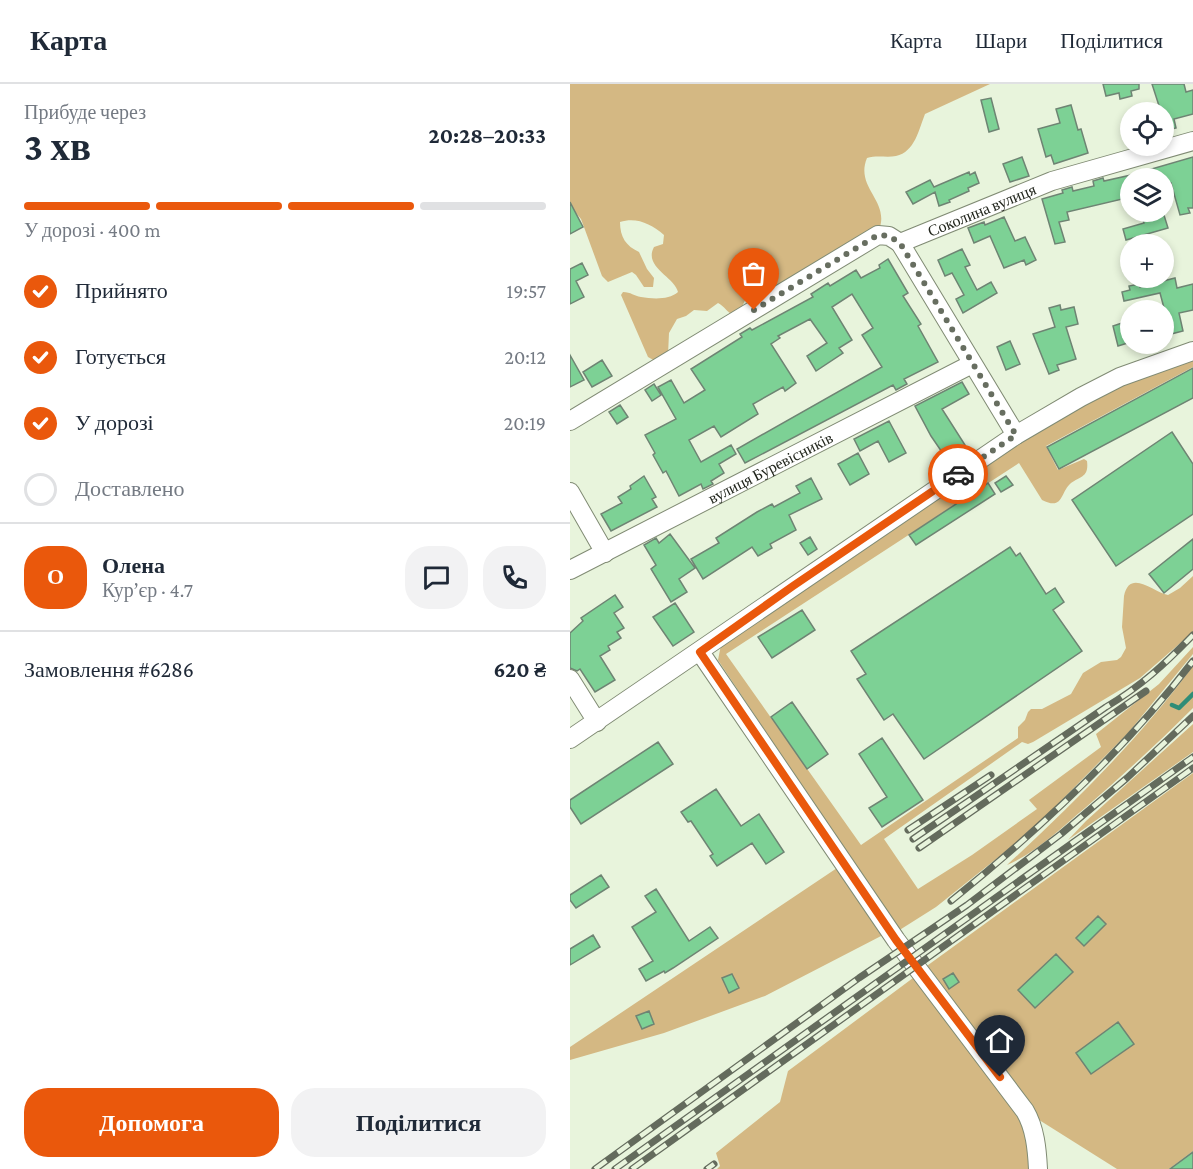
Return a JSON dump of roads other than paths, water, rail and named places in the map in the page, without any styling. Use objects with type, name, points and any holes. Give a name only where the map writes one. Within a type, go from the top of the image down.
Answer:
[{"type":"street","name":"Соколина вулиця","points":[[900,243],[1052,181],[1193,141]]},
{"type":"street","points":[[570,421],[878,235],[889,236],[900,243],[1016,435]]},
{"type":"street","points":[[570,739],[1016,435],[1120,377],[1193,351]]},
{"type":"street","name":"вулиця Буревісників","points":[[570,570],[972,364]]},
{"type":"street","points":[[570,492],[605,553]]},
{"type":"street","points":[[700,652],[896,940],[1025,1111],[1031,1121],[1035,1136],[1038,1169]]},
{"type":"street","points":[[570,679],[597,722]]},
{"type":"waterway","points":[[1172,705],[1179,708],[1193,694]]},
{"type":"railway","points":[[913,839],[1141,683],[1193,635]]},
{"type":"railway","points":[[951,901],[1048,818],[1079,788],[1138,726],[1193,661]]},
{"type":"railway","points":[[919,848],[1146,691]]},
{"type":"railway","points":[[595,1169],[859,978],[967,905],[1061,834],[1127,778],[1193,716]]},
{"type":"railway","points":[[615,1169],[1193,757]]},
{"type":"railway","points":[[632,1169],[1193,768]]},
{"type":"railway","points":[[908,830],[991,775]]},
{"type":"railway","points":[[707,1169],[714,1164]]}]
